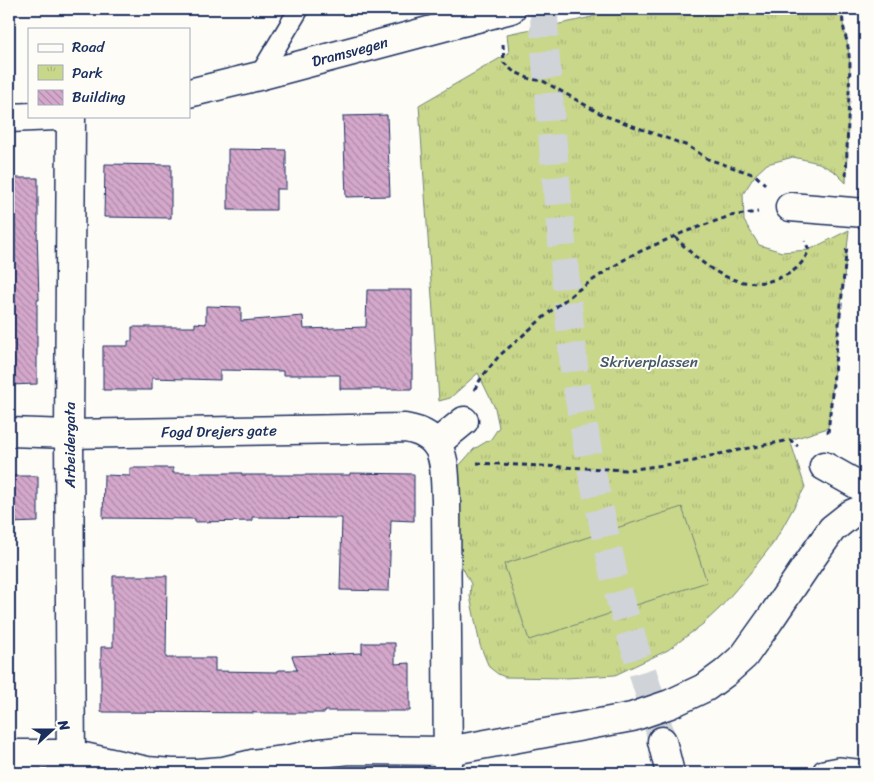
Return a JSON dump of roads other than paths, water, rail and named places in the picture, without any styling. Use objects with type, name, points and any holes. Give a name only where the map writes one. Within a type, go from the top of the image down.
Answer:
[{"type":"street","name":"Dramsvegen","points":[[190,92],[259,76],[502,11]]},
{"type":"street","points":[[9,118],[28,117]]},
{"type":"street","name":"Arbeidergata","points":[[70,764],[69,434],[71,118]]},
{"type":"street","points":[[790,208],[856,213]]},
{"type":"street","points":[[448,762],[446,500],[436,445],[464,422]]},
{"type":"street","name":"Fogd Drejers gate","points":[[9,432],[69,434],[405,428],[417,430],[436,445]]},
{"type":"street","points":[[824,466],[865,489]]},
{"type":"street","points":[[9,754],[70,764],[172,773],[223,771],[252,764],[350,750],[448,762],[632,718],[670,704],[706,687],[744,656],[832,529],[851,514],[865,508]]},
{"type":"street","points":[[662,741],[670,772]]},
{"type":"lane","points":[[259,76],[299,9]]},
{"type":"lane","points":[[822,773],[823,770],[839,767],[865,770]]},
{"type":"tunnel","points":[[544,9],[545,49],[555,170],[575,377],[592,473],[617,590],[662,741]]},
{"type":"park label","name":"Skriverplassen","points":[[649,362]]}]
